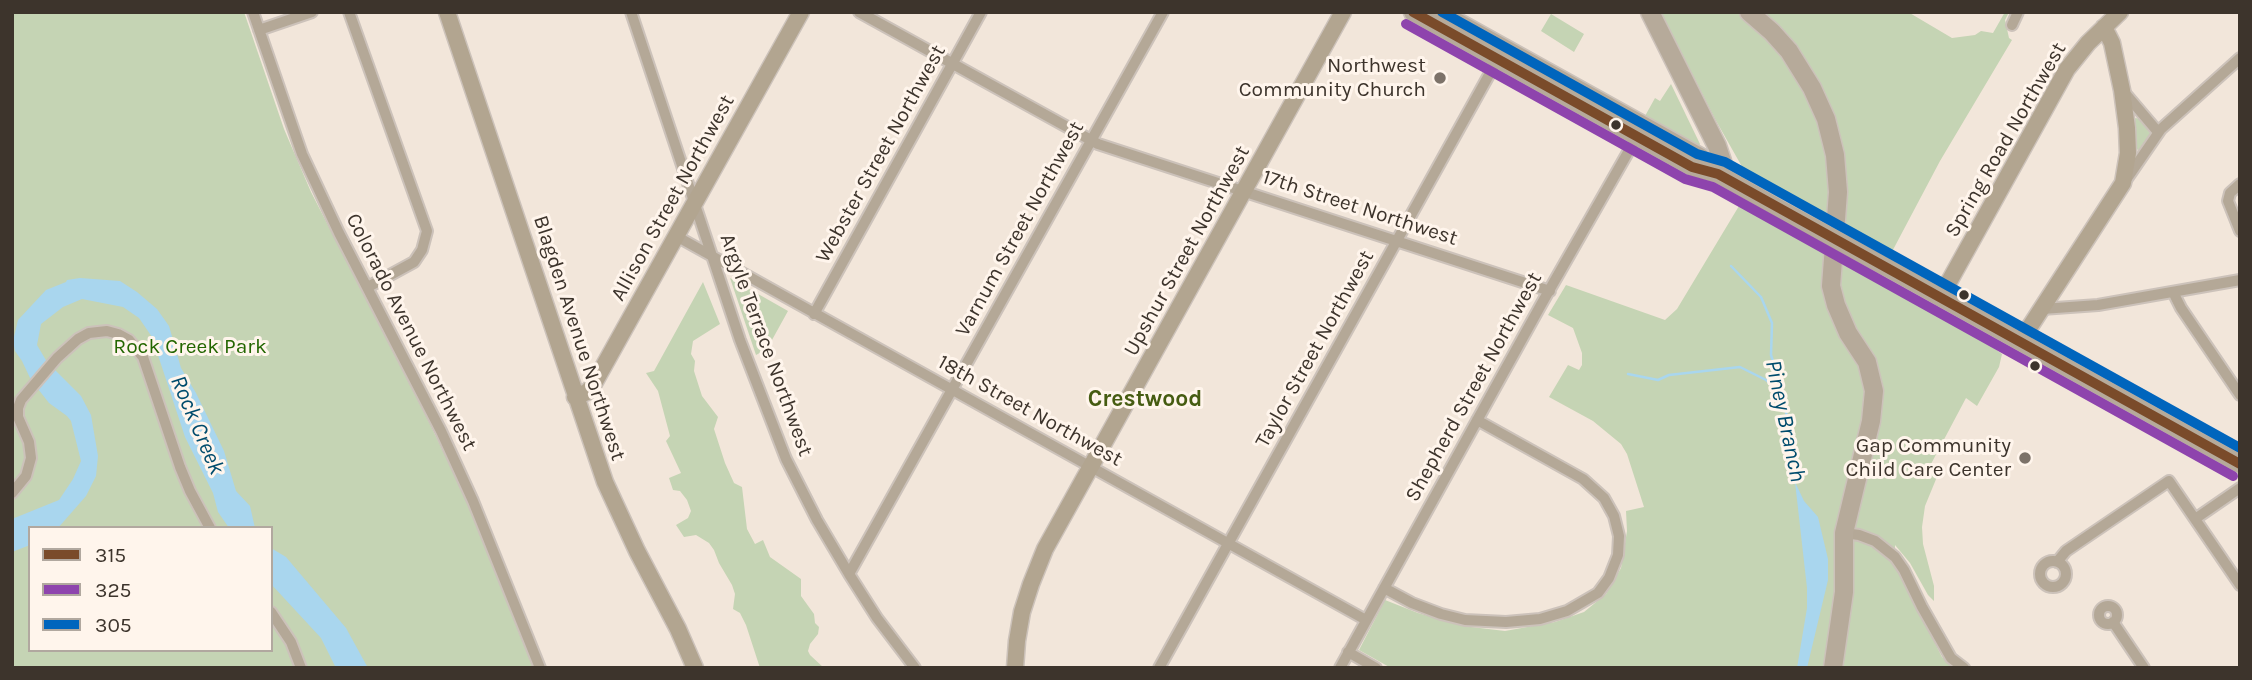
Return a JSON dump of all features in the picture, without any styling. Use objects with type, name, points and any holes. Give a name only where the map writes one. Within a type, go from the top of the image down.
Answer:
[{"type":"main road","points":[[1413,12],[1501,54],[1640,130],[1699,157],[1718,174],[2240,464]]},
{"type":"main road","points":[[1439,12],[1501,54]]},
{"type":"main road","points":[[1650,12],[1717,146],[1722,161],[1718,174]]},
{"type":"main road","points":[[1749,12],[1777,38],[1803,73],[1823,111],[1835,155],[1838,209],[1831,286],[1848,333],[1867,362],[1874,391],[1871,421],[1844,533],[1844,592],[1833,668]]},
{"type":"street","name":"Colorado Avenue Northwest","points":[[253,12],[302,154],[473,501],[540,668]]},
{"type":"street","points":[[259,30],[312,12]]},
{"type":"street","points":[[349,12],[427,231],[422,250],[412,264],[368,287]]},
{"type":"street","name":"Blagden Avenue Northwest","points":[[447,12],[605,482],[636,551],[678,629],[695,668]]},
{"type":"street","name":"Argyle Terrace Northwest","points":[[631,12],[743,350],[786,459],[821,528],[849,574],[877,618],[915,668]]},
{"type":"street","name":"Allison Street Northwest","points":[[575,397],[592,387],[801,12]]},
{"type":"street","name":"17th Street Northwest","points":[[859,12],[1091,141],[1550,291]]},
{"type":"street","name":"Webster Street Northwest","points":[[814,314],[981,12]]},
{"type":"street","name":"Varnum Street Northwest","points":[[849,574],[1163,12]]},
{"type":"street","name":"Upshur Street Northwest","points":[[1015,668],[1020,624],[1034,575],[1045,549],[1343,12]]},
{"type":"street","points":[[2012,24],[2018,12]]},
{"type":"street","name":"Spring Road Northwest","points":[[1940,298],[2060,80],[2079,53],[2120,12]]},
{"type":"street","points":[[2104,27],[2112,43],[2122,90],[2128,141],[2123,183]]},
{"type":"street","name":"Taylor Street Northwest","points":[[1159,668],[1501,54]]},
{"type":"street","points":[[2020,342],[2158,132],[2240,58]]},
{"type":"street","points":[[2122,90],[2158,132]]},
{"type":"street","name":"Shepherd Street Northwest","points":[[1340,668],[1640,130]]},
{"type":"street","points":[[2240,184],[2229,195],[2228,204],[2240,231]]},
{"type":"street","name":"18th Street Northwest","points":[[676,236],[1366,620]]},
{"type":"street","points":[[2042,309],[2098,305],[2240,280]]},
{"type":"street","points":[[2173,292],[2240,395]]},
{"type":"street","points":[[12,494],[26,476],[31,458],[29,442],[18,417],[23,396],[78,339],[95,331],[107,331],[134,344],[145,362],[183,475],[209,526]]},
{"type":"street","points":[[1384,588],[1418,606],[1441,614],[1465,620],[1506,622],[1540,619],[1567,611],[1592,597],[1609,578],[1618,555],[1619,536],[1614,516],[1604,498],[1583,479],[1477,420]]},
{"type":"street","points":[[2057,562],[2066,551],[2169,481],[2238,580]]},
{"type":"street","points":[[2195,519],[2240,488]]},
{"type":"street","points":[[1844,533],[1875,541],[1895,557],[1951,658],[1965,668]]},
{"type":"street","points":[[273,615],[291,642],[301,668]]},
{"type":"street","points":[[2113,622],[2144,668]]},
{"type":"street","points":[[1348,652],[1376,668]]},
{"type":"green space","name":"Rock Creek Park","points":[[12,12],[244,12],[284,129],[311,192],[465,497],[533,668],[12,668]]},
{"type":"green space","points":[[1661,12],[1908,12],[1952,38],[1975,35],[1981,31],[1993,33],[2005,12],[2009,12],[2005,20],[2009,38],[2012,40],[1940,161],[1877,280],[1977,336],[2002,354],[1999,367],[1977,406],[1966,398],[1931,464],[1938,467],[1939,472],[1925,506],[1922,527],[1923,544],[1934,586],[1934,601],[1895,545],[1895,563],[1942,657],[1958,668],[1391,668],[1359,650],[1385,600],[1463,626],[1505,631],[1555,622],[1584,612],[1606,594],[1621,568],[1627,531],[1626,511],[1644,507],[1627,454],[1621,444],[1593,421],[1549,397],[1568,365],[1579,370],[1582,353],[1573,328],[1548,315],[1566,285],[1665,320],[1677,309],[1748,191],[1745,172]]},
{"type":"green space","points":[[1551,14],[1584,34],[1574,52],[1541,31]]},
{"type":"green space","points":[[1671,84],[1699,146],[1645,116],[1655,98],[1660,101]]},
{"type":"green space","points":[[2136,118],[2151,134],[2139,150],[2135,149],[2133,119]]},
{"type":"green space","points":[[730,278],[788,311],[767,349],[756,355]]},
{"type":"green space","points":[[703,282],[720,324],[693,341],[691,354],[695,361],[694,371],[702,396],[718,417],[714,429],[725,463],[734,483],[742,487],[747,529],[755,544],[763,540],[770,557],[801,579],[801,596],[814,614],[815,623],[819,627],[808,651],[824,668],[760,668],[746,625],[740,613],[733,609],[735,594],[732,585],[714,550],[709,543],[696,535],[684,537],[676,525],[688,518],[691,511],[680,491],[673,490],[669,478],[681,473],[666,441],[670,436],[658,391],[646,373],[654,371]]},
{"type":"water","name":"Rock Creek","points":[[80,278],[120,281],[157,309],[169,326],[181,368],[224,451],[236,491],[250,506],[255,526],[228,526],[218,512],[213,493],[185,437],[152,337],[139,318],[123,307],[82,299],[63,307],[41,324],[37,345],[47,362],[81,396],[91,415],[98,456],[96,476],[86,496],[60,526],[28,526],[28,546],[12,552],[12,519],[59,500],[81,461],[71,421],[49,403],[31,380],[15,351],[13,341],[18,320],[46,290],[67,280]]},
{"type":"water","points":[[1795,482],[1804,501],[1818,517],[1828,559],[1828,580],[1807,668],[1797,668],[1807,608],[1807,588]]},
{"type":"water","points":[[273,549],[286,557],[346,628],[368,668],[336,668],[321,638],[273,586]]},
{"type":"waterway","name":"Piney Branch","points":[[1731,266],[1761,297],[1772,323],[1771,355],[1784,395],[1795,483]]},
{"type":"waterway","points":[[1628,374],[1658,380],[1669,375],[1740,367],[1766,380],[1782,393]]},
{"type":"transit line","name":"315","points":[[1413,12],[1692,167],[1718,174],[2240,464]]},
{"type":"transit line","name":"305","points":[[1442,12],[1697,154],[1725,162],[2240,448]]},
{"type":"transit line","name":"325","points":[[1406,24],[1685,179],[1713,187],[2233,476]]},
{"type":"place","name":"Northwest Community Church","points":[[1440,78]]},
{"type":"place","name":"Gap Community Child Care Center","points":[[2025,458]]},
{"type":"district","name":"Crestwood","points":[[1145,399]]}]
